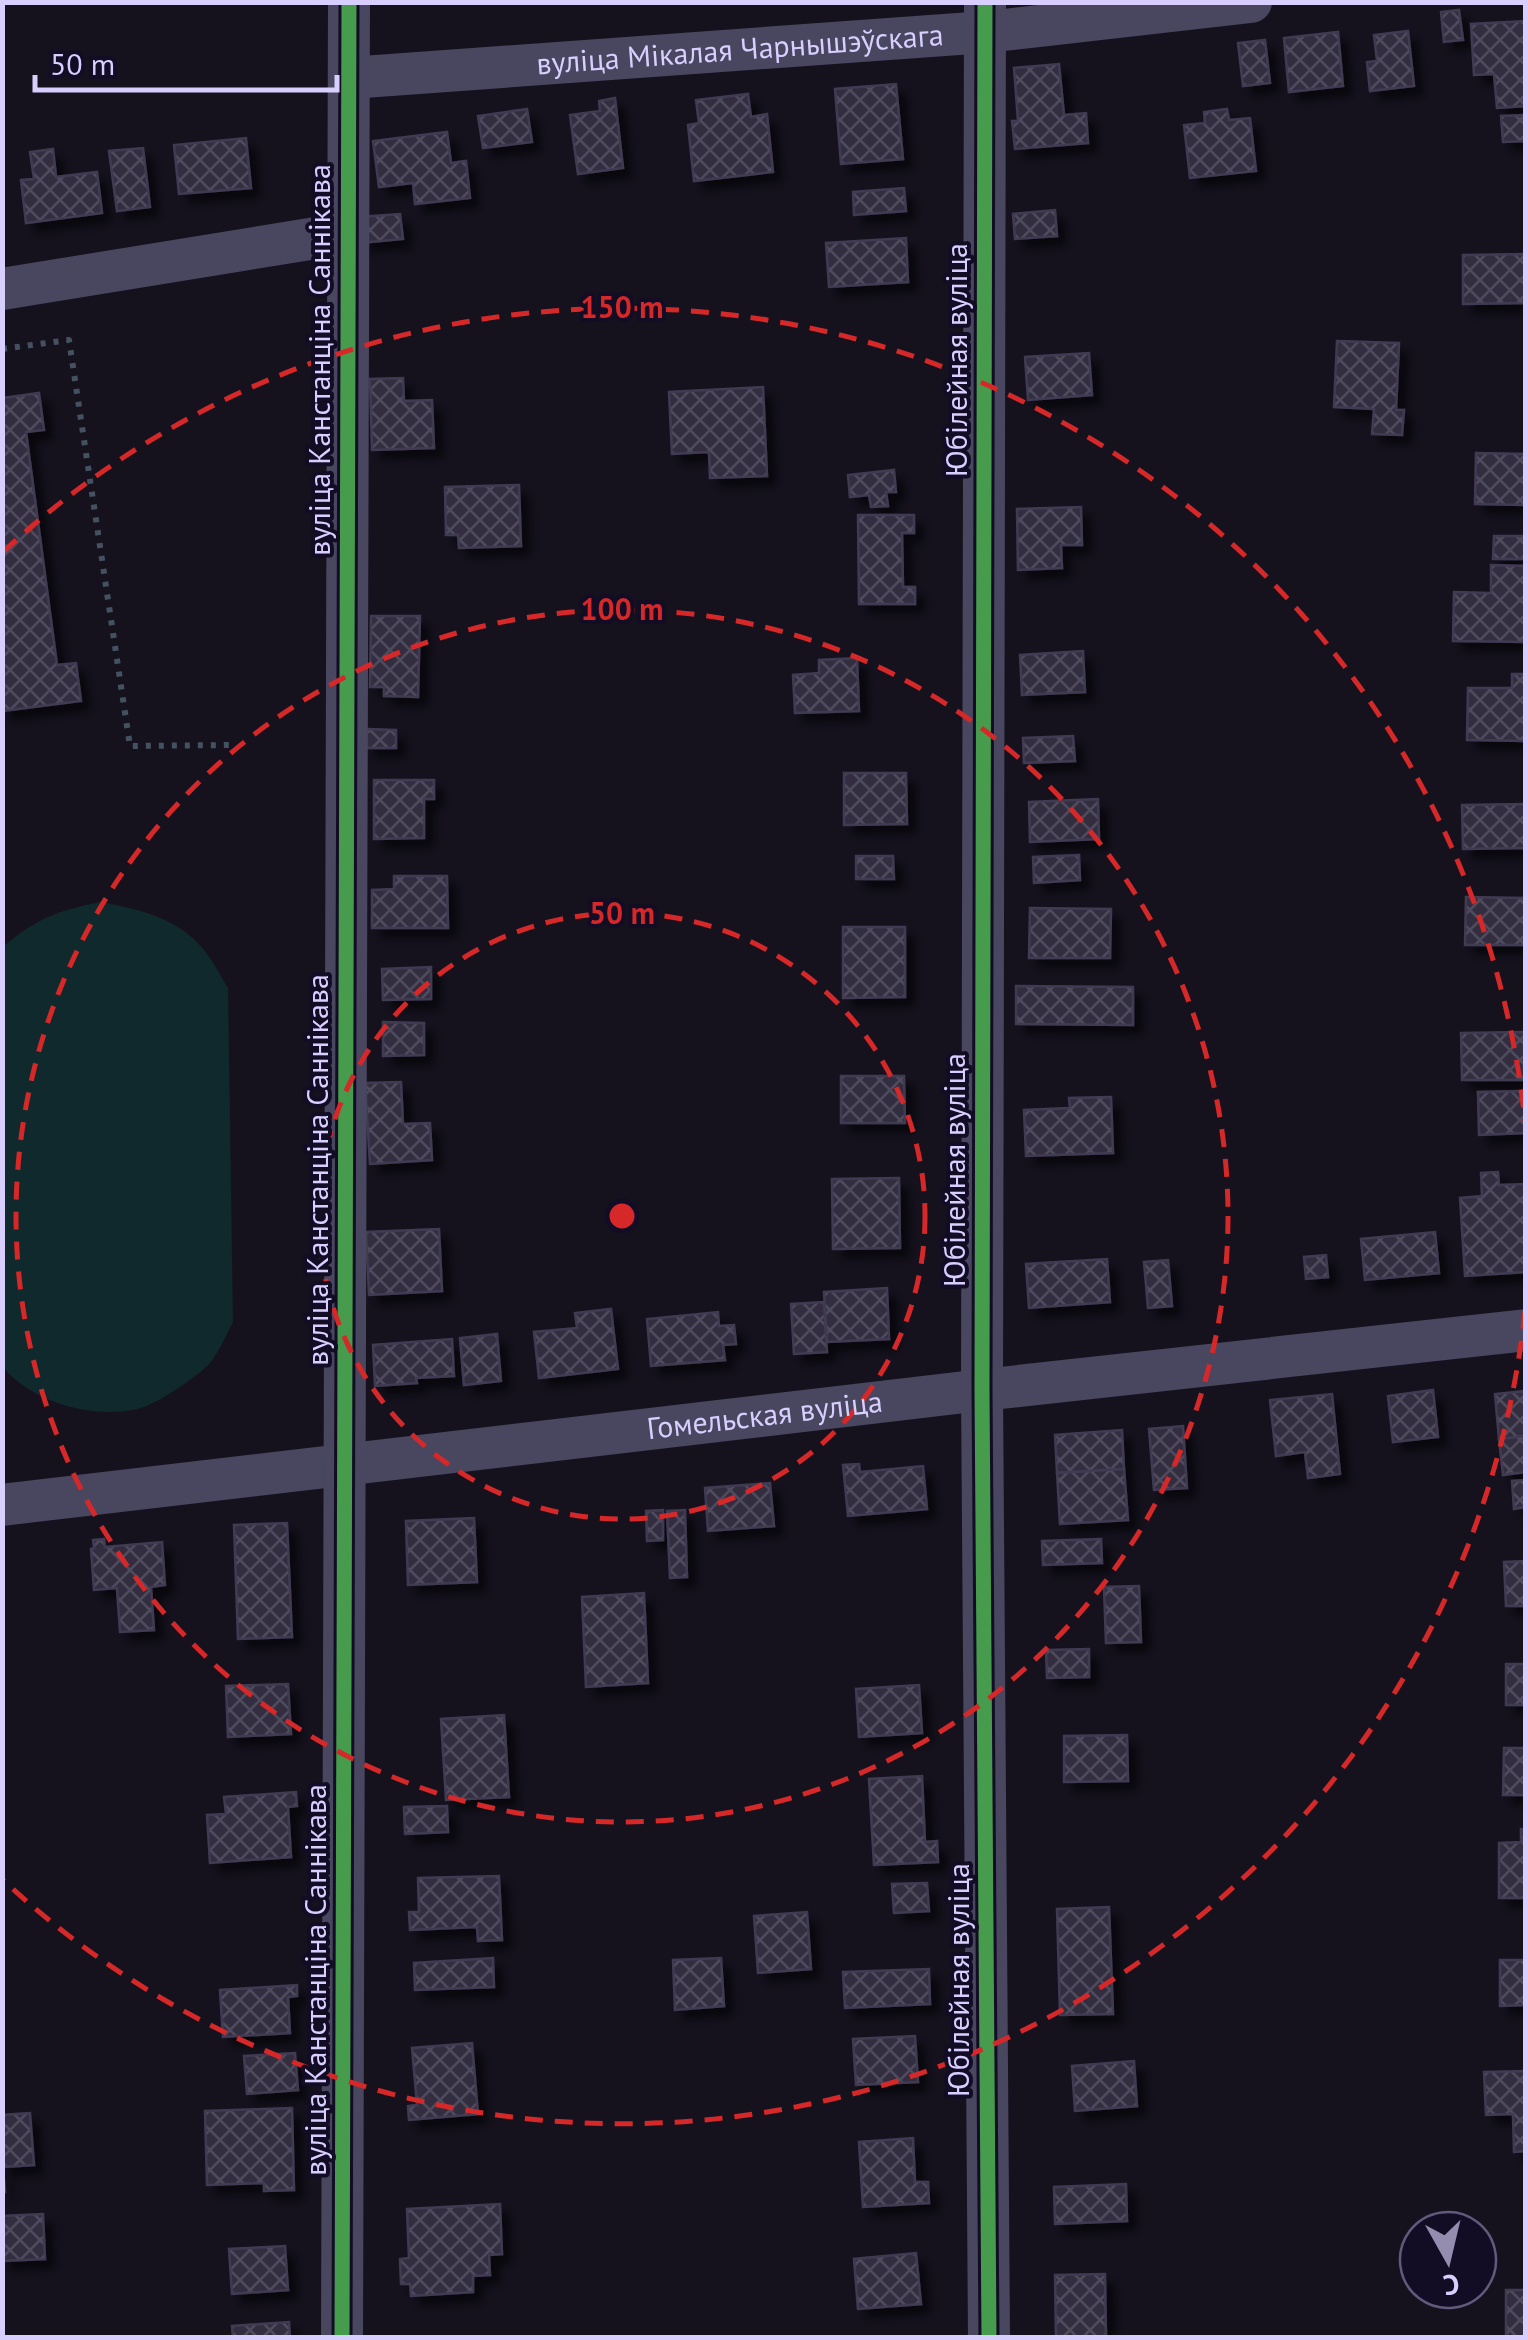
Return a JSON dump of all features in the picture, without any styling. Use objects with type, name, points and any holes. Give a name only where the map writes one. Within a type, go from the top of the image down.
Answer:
[{"type":"street","name":"вуліца Канстанціна Саннікава","points":[[342,2338],[349,2]]},
{"type":"street","name":"вуліца Мікалая Чарнышэўскага","points":[[349,78],[986,17],[1251,2]]},
{"type":"street","name":"Юбілейная вуліца","points":[[986,17],[982,1390],[989,2338]]},
{"type":"street","points":[[2,289],[347,233]]},
{"type":"street","name":"Гомельская вуліца","points":[[2,1505],[1526,1330]]},
{"type":"path","points":[[2,349],[69,340],[130,746],[234,745]]},
{"type":"green space","points":[[100,902],[145,912],[185,932],[207,954],[228,988],[233,1322],[213,1359],[196,1376],[155,1402],[120,1412],[83,1410],[46,1399],[2,1366],[3,947],[48,917]]},
{"type":"building","points":[[1459,10],[1463,40],[1444,42],[1441,12]]},
{"type":"building","points":[[1526,21],[1526,106],[1497,108],[1494,74],[1474,75],[1471,24]]},
{"type":"building","points":[[1408,31],[1414,86],[1370,91],[1367,62],[1377,61],[1374,35]]},
{"type":"building","points":[[1338,32],[1343,86],[1289,92],[1284,38]]},
{"type":"building","points":[[1265,40],[1270,83],[1243,86],[1238,43]]},
{"type":"building","points":[[1059,64],[1064,115],[1086,113],[1088,143],[1015,149],[1012,121],[1018,121],[1014,68]]},
{"type":"building","points":[[896,84],[903,159],[841,164],[835,89]]},
{"type":"building","points":[[748,94],[751,117],[767,114],[773,172],[694,181],[688,125],[699,123],[696,100]]},
{"type":"building","points":[[615,98],[623,168],[578,174],[570,115],[600,111],[599,101]]},
{"type":"building","points":[[527,109],[532,142],[483,148],[478,116]]},
{"type":"building","points":[[1227,109],[1229,120],[1250,118],[1256,171],[1190,178],[1184,125],[1205,123],[1204,112]]},
{"type":"building","points":[[1526,115],[1526,141],[1503,142],[1501,116]]},
{"type":"building","points":[[447,132],[451,163],[466,161],[470,198],[415,204],[413,183],[379,187],[373,141]]},
{"type":"building","points":[[246,138],[251,188],[179,194],[174,145]]},
{"type":"building","points":[[143,148],[150,207],[117,211],[109,151]]},
{"type":"building","points":[[53,149],[56,177],[97,172],[102,213],[26,223],[21,180],[34,179],[30,152]]},
{"type":"building","points":[[904,188],[906,211],[854,215],[853,192]]},
{"type":"building","points":[[1055,210],[1057,236],[1015,239],[1013,214]]},
{"type":"building","points":[[400,214],[403,239],[361,243],[359,217]]},
{"type":"building","points":[[906,238],[908,282],[829,287],[826,243]]},
{"type":"building","points":[[1526,254],[1526,303],[1463,304],[1463,255]]},
{"type":"building","points":[[1337,341],[1399,343],[1396,410],[1404,410],[1402,435],[1372,434],[1374,409],[1334,407]]},
{"type":"building","points":[[1089,353],[1092,395],[1028,400],[1025,357]]},
{"type":"building","points":[[403,378],[404,401],[432,400],[434,448],[372,450],[370,379]]},
{"type":"building","points":[[763,387],[767,476],[710,478],[709,452],[672,454],[669,392]]},
{"type":"building","points":[[39,393],[44,430],[26,432],[57,665],[76,663],[81,701],[2,711],[2,398]]},
{"type":"building","points":[[1476,453],[1526,454],[1526,505],[1475,504]]},
{"type":"building","points":[[894,470],[896,492],[886,492],[888,506],[871,507],[869,495],[850,497],[848,475]]},
{"type":"building","points":[[519,485],[521,546],[459,548],[458,535],[446,535],[445,487]]},
{"type":"building","points":[[1081,507],[1082,545],[1061,545],[1062,568],[1018,570],[1017,509]]},
{"type":"building","points":[[858,515],[914,515],[914,533],[902,533],[903,587],[915,587],[915,604],[859,604]]},
{"type":"building","points":[[1494,536],[1526,536],[1526,559],[1493,559]]},
{"type":"building","points":[[1491,565],[1526,566],[1526,642],[1453,641],[1454,592],[1491,593]]},
{"type":"building","points":[[371,616],[420,616],[418,697],[384,696],[384,687],[370,687]]},
{"type":"building","points":[[1083,651],[1085,692],[1022,695],[1020,655]]},
{"type":"building","points":[[857,658],[859,711],[795,713],[793,675],[819,673],[819,660]]},
{"type":"building","points":[[1512,674],[1526,674],[1526,741],[1467,740],[1468,688],[1512,688]]},
{"type":"building","points":[[366,729],[396,730],[396,748],[366,748]]},
{"type":"building","points":[[1073,736],[1075,761],[1024,763],[1023,738]]},
{"type":"building","points":[[844,773],[906,773],[907,824],[844,825]]},
{"type":"building","points":[[374,780],[434,780],[434,799],[424,799],[424,838],[374,839]]},
{"type":"building","points":[[1098,799],[1099,839],[1030,842],[1029,802]]},
{"type":"building","points":[[1526,804],[1526,848],[1463,849],[1462,805]]},
{"type":"building","points":[[1079,855],[1080,880],[1034,883],[1033,857]]},
{"type":"building","points":[[856,856],[893,856],[894,879],[856,879]]},
{"type":"building","points":[[394,876],[447,876],[448,928],[372,928],[372,890],[394,889]]},
{"type":"building","points":[[1466,897],[1526,898],[1526,945],[1465,945]]},
{"type":"building","points":[[1030,908],[1111,909],[1110,958],[1029,958]]},
{"type":"building","points":[[843,927],[905,927],[905,997],[843,998]]},
{"type":"building","points":[[431,967],[431,999],[383,1000],[382,969]]},
{"type":"building","points":[[1016,986],[1133,987],[1133,1025],[1016,1024]]},
{"type":"building","points":[[383,1022],[424,1023],[424,1055],[383,1056]]},
{"type":"building","points":[[1524,1032],[1524,1080],[1462,1080],[1461,1033]]},
{"type":"building","points":[[841,1076],[904,1076],[905,1123],[841,1123]]},
{"type":"building","points":[[401,1082],[403,1124],[430,1123],[432,1160],[370,1164],[365,1083]]},
{"type":"building","points":[[1524,1091],[1525,1133],[1479,1135],[1478,1092]]},
{"type":"building","points":[[1111,1097],[1113,1153],[1026,1156],[1024,1110],[1070,1108],[1069,1098]]},
{"type":"building","points":[[1498,1172],[1499,1185],[1526,1184],[1526,1272],[1465,1276],[1460,1198],[1482,1196],[1481,1173]]},
{"type":"building","points":[[899,1178],[900,1248],[833,1249],[832,1179]]},
{"type":"building","points":[[439,1229],[442,1291],[369,1295],[366,1232]]},
{"type":"building","points":[[1435,1232],[1439,1273],[1365,1280],[1361,1239]]},
{"type":"building","points":[[1326,1255],[1328,1277],[1306,1279],[1304,1257]]},
{"type":"building","points":[[1107,1259],[1110,1302],[1029,1308],[1026,1264]]},
{"type":"building","points":[[1168,1260],[1172,1306],[1148,1308],[1144,1262]]},
{"type":"building","points":[[887,1288],[889,1339],[827,1342],[824,1292]]},
{"type":"building","points":[[824,1302],[827,1352],[794,1354],[791,1304]]},
{"type":"building","points":[[611,1309],[618,1369],[539,1378],[534,1332],[577,1328],[575,1313]]},
{"type":"building","points":[[718,1312],[719,1326],[734,1325],[736,1344],[723,1345],[725,1360],[651,1366],[647,1319]]},
{"type":"building","points":[[497,1334],[501,1381],[464,1385],[460,1338]]},
{"type":"building","points":[[452,1339],[454,1376],[375,1386],[373,1345]]},
{"type":"building","points":[[1433,1390],[1438,1437],[1393,1442],[1388,1396]]},
{"type":"building","points":[[1526,1391],[1526,1436],[1499,1439],[1495,1394]]},
{"type":"building","points":[[1332,1394],[1340,1474],[1308,1478],[1305,1452],[1276,1456],[1270,1400]]},
{"type":"building","points":[[1183,1426],[1187,1488],[1154,1490],[1149,1429]]},
{"type":"building","points":[[1122,1430],[1124,1469],[1057,1473],[1055,1435]]},
{"type":"building","points":[[1526,1436],[1526,1472],[1503,1475],[1499,1439]]},
{"type":"building","points":[[859,1464],[860,1472],[923,1466],[927,1509],[848,1516],[843,1465]]},
{"type":"building","points":[[1124,1469],[1128,1520],[1060,1524],[1057,1473]]},
{"type":"building","points":[[1526,1480],[1526,1507],[1514,1509],[1512,1481]]},
{"type":"building","points":[[770,1483],[774,1526],[708,1531],[705,1488]]},
{"type":"building","points":[[663,1510],[663,1540],[647,1541],[646,1511]]},
{"type":"building","points":[[685,1510],[687,1577],[670,1578],[667,1511]]},
{"type":"building","points":[[474,1518],[477,1582],[408,1585],[406,1521]]},
{"type":"building","points":[[287,1523],[292,1637],[238,1639],[234,1525]]},
{"type":"building","points":[[104,1539],[105,1547],[162,1542],[165,1585],[151,1587],[154,1630],[120,1632],[117,1588],[94,1590],[91,1549],[93,1540]]},
{"type":"building","points":[[1101,1539],[1102,1563],[1043,1565],[1042,1541]]},
{"type":"building","points":[[1526,1561],[1526,1606],[1506,1606],[1504,1562]]},
{"type":"building","points":[[1139,1586],[1141,1642],[1106,1643],[1104,1587]]},
{"type":"building","points":[[644,1593],[648,1683],[586,1687],[582,1597]]},
{"type":"building","points":[[1089,1649],[1089,1677],[1047,1678],[1046,1650]]},
{"type":"building","points":[[1506,1664],[1526,1664],[1526,1705],[1506,1705]]},
{"type":"building","points":[[288,1684],[291,1734],[228,1737],[226,1686]]},
{"type":"building","points":[[919,1685],[922,1733],[859,1737],[856,1689]]},
{"type":"building","points":[[504,1715],[509,1797],[446,1800],[441,1719]]},
{"type":"building","points":[[1127,1735],[1128,1781],[1064,1782],[1064,1736]]},
{"type":"building","points":[[1504,1748],[1526,1748],[1526,1795],[1503,1795]]},
{"type":"building","points":[[922,1776],[925,1842],[937,1841],[938,1862],[874,1865],[869,1779]]},
{"type":"building","points":[[296,1792],[297,1806],[288,1807],[291,1857],[210,1863],[207,1815],[226,1814],[224,1797]]},
{"type":"building","points":[[447,1806],[448,1832],[405,1834],[404,1807]]},
{"type":"building","points":[[1521,1829],[1526,1830],[1526,1898],[1499,1898],[1499,1843],[1521,1842]]},
{"type":"building","points":[[499,1876],[502,1940],[478,1941],[477,1927],[410,1930],[409,1912],[419,1912],[418,1878]]},
{"type":"building","points":[[927,1883],[929,1911],[894,1913],[892,1884]]},
{"type":"building","points":[[1109,1907],[1113,2014],[1060,2015],[1057,1909]]},
{"type":"building","points":[[807,1912],[811,1969],[758,1973],[754,1916]]},
{"type":"building","points":[[493,1958],[494,1987],[415,1990],[414,1963]]},
{"type":"building","points":[[721,1958],[724,2006],[675,2010],[673,1960]]},
{"type":"building","points":[[1500,1960],[1526,1960],[1526,2005],[1500,2006]]},
{"type":"building","points":[[929,1969],[930,2004],[845,2008],[843,1972]]},
{"type":"building","points":[[297,1985],[297,1996],[288,1997],[290,2033],[223,2037],[220,1990]]},
{"type":"building","points":[[915,2036],[918,2082],[856,2085],[853,2039]]},
{"type":"building","points":[[472,2043],[478,2114],[409,2120],[408,2106],[417,2105],[412,2048]]},
{"type":"building","points":[[295,2053],[298,2090],[247,2094],[244,2056]]},
{"type":"building","points":[[1134,2061],[1137,2106],[1075,2111],[1072,2066]]},
{"type":"building","points":[[1526,2071],[1526,2151],[1514,2152],[1513,2114],[1486,2115],[1484,2072]]},
{"type":"building","points":[[292,2108],[294,2190],[264,2191],[264,2183],[207,2185],[205,2111]]},
{"type":"building","points":[[30,2113],[34,2165],[3,2167],[2,2192],[2,2115]]},
{"type":"building","points":[[913,2138],[915,2182],[928,2182],[929,2203],[863,2207],[859,2142]]},
{"type":"building","points":[[1126,2184],[1127,2221],[1055,2224],[1054,2187]]},
{"type":"building","points":[[500,2204],[502,2254],[489,2255],[490,2275],[473,2276],[473,2292],[411,2296],[410,2284],[401,2284],[400,2259],[409,2258],[407,2209]]},
{"type":"building","points":[[43,2214],[45,2259],[2,2261],[2,2216]]},
{"type":"building","points":[[285,2246],[288,2290],[232,2294],[229,2249]]},
{"type":"building","points":[[916,2253],[921,2304],[858,2309],[854,2259]]},
{"type":"building","points":[[1105,2274],[1106,2338],[1056,2338],[1055,2275]]},
{"type":"building","points":[[1506,2290],[1526,2290],[1526,2338],[1506,2338]]},
{"type":"building","points":[[289,2322],[290,2338],[233,2338],[232,2326]]},
{"type":"cycle path","points":[[342,2338],[349,2]]},
{"type":"cycle path","points":[[985,2],[982,1390],[989,2338]]}]
